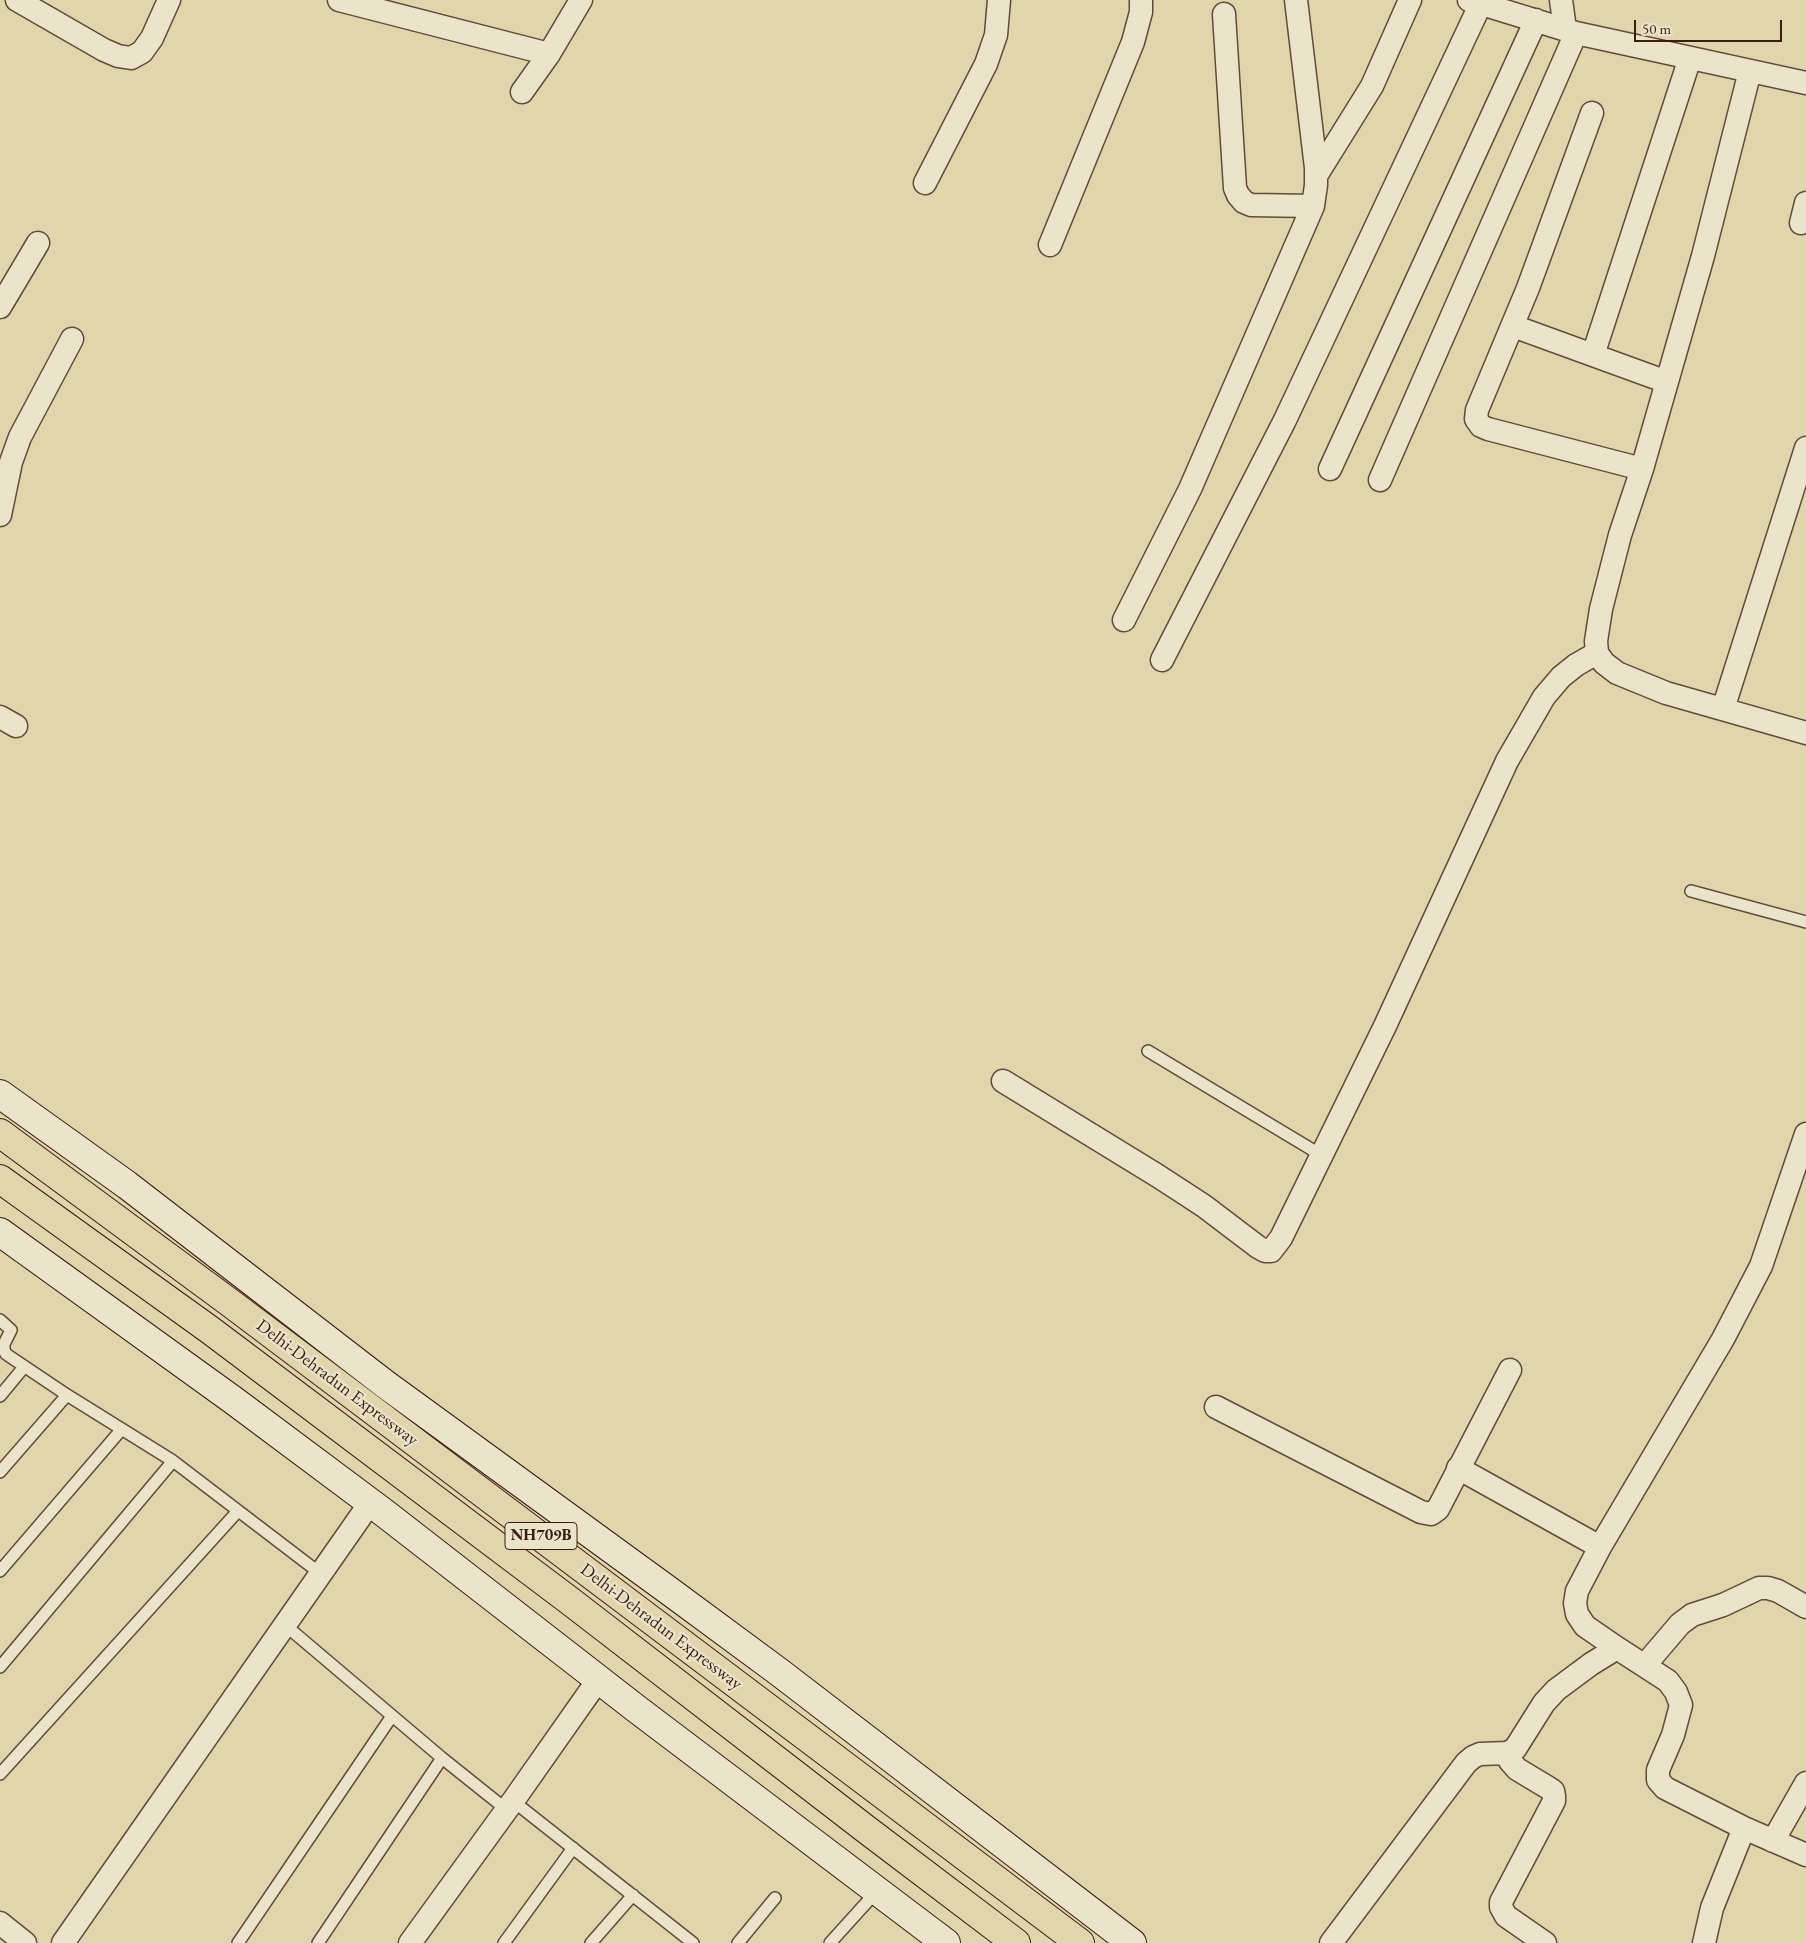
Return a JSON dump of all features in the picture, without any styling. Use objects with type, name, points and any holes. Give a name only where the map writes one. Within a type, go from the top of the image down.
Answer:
[{"type":"highway","name":"Delhi-Dehradun Expressway","points":[[0,1133],[245,1314],[1080,1943]]},
{"type":"highway","name":"Delhi-Dehradun Expressway","points":[[0,1179],[210,1330],[570,1601],[1016,1943]]},
{"type":"street","points":[[18,0],[104,50],[118,56],[131,58],[142,52],[152,38],[168,0]]},
{"type":"street","points":[[339,0],[549,54]]},
{"type":"street","points":[[522,92],[549,54],[581,0]]},
{"type":"street","points":[[925,183],[986,64],[996,35],[999,0]]},
{"type":"street","points":[[1050,245],[1133,42],[1141,12],[1141,0]]},
{"type":"street","points":[[1124,620],[1190,489],[1313,206],[1316,176],[1296,0]]},
{"type":"street","points":[[1316,176],[1372,86],[1410,0]]},
{"type":"street","points":[[1380,480],[1570,31],[1561,0]]},
{"type":"street","points":[[1162,660],[1285,420],[1475,2],[1505,5],[1536,20],[1570,31],[1806,83]]},
{"type":"street","points":[[1224,14],[1235,188],[1238,195],[1244,202],[1251,205],[1313,206]]},
{"type":"street","points":[[1330,469],[1536,20]]},
{"type":"street","points":[[1593,354],[1690,58]]},
{"type":"street","points":[[1750,72],[1703,256],[1642,469],[1620,535],[1597,626],[1597,653],[1604,663],[1617,673],[1666,693],[1806,732]]},
{"type":"street","points":[[1592,113],[1513,326],[1476,410],[1476,418],[1481,426],[1488,430],[1642,469]]},
{"type":"street","points":[[0,307],[38,243]]},
{"type":"street","points":[[1513,326],[1667,382]]},
{"type":"street","points":[[0,514],[11,462],[20,437],[72,339]]},
{"type":"street","points":[[1723,709],[1806,448]]},
{"type":"street","points":[[1003,1081],[1158,1176],[1204,1206],[1265,1251],[1271,1251],[1281,1238],[1385,1026],[1507,761],[1544,698],[1561,677],[1576,665],[1597,653]]},
{"type":"street","points":[[0,1094],[128,1185],[385,1384],[741,1644],[1132,1943]]},
{"type":"street","points":[[1806,1134],[1760,1266],[1723,1339],[1600,1547],[1577,1591],[1575,1603],[1577,1614],[1585,1626],[1668,1681],[1676,1692],[1681,1705],[1673,1735],[1658,1770],[1658,1780],[1665,1788],[1744,1828],[1806,1855]]},
{"type":"street","points":[[0,1232],[232,1400],[370,1503],[598,1680],[946,1943]]},
{"type":"street","points":[[1216,1407],[1427,1514],[1431,1514],[1438,1509],[1510,1370]]},
{"type":"street","points":[[1458,1468],[1600,1547]]},
{"type":"street","points":[[63,1943],[370,1503]]},
{"type":"street","points":[[1645,1665],[1680,1624],[1692,1615],[1723,1605],[1758,1588],[1778,1591],[1806,1607]]},
{"type":"street","points":[[1331,1943],[1466,1763],[1480,1754],[1507,1753],[1515,1749],[1544,1703],[1556,1690],[1591,1664],[1617,1648]]},
{"type":"street","points":[[410,1943],[598,1680]]},
{"type":"street","points":[[1507,1753],[1510,1761],[1517,1769],[1548,1787],[1552,1790],[1554,1796],[1554,1801],[1500,1907],[1506,1916],[1545,1943]]},
{"type":"street","points":[[1773,1841],[1806,1783]]},
{"type":"street","points":[[1704,1943],[1712,1908],[1744,1828]]},
{"type":"street","points":[[0,1923],[25,1943]]},
{"type":"lane","points":[[1692,891],[1806,922]]},
{"type":"lane","points":[[1148,1051],[1321,1155]]},
{"type":"lane","points":[[0,1320],[11,1330],[4,1350],[6,1354],[121,1430],[173,1461],[321,1574]]},
{"type":"lane","points":[[0,1396],[24,1367]]},
{"type":"lane","points":[[0,1472],[67,1395]]},
{"type":"lane","points":[[0,1571],[121,1430]]},
{"type":"lane","points":[[0,1667],[173,1461]]},
{"type":"lane","points":[[0,1774],[238,1511]]},
{"type":"lane","points":[[285,1625],[442,1758],[573,1848],[692,1943]]},
{"type":"lane","points":[[238,1943],[392,1716]]},
{"type":"lane","points":[[318,1943],[442,1758]]},
{"type":"lane","points":[[504,1943],[573,1848]]},
{"type":"lane","points":[[830,1943],[877,1891]]},
{"type":"lane","points":[[591,1943],[633,1895]]},
{"type":"lane","points":[[738,1943],[775,1898]]}]
